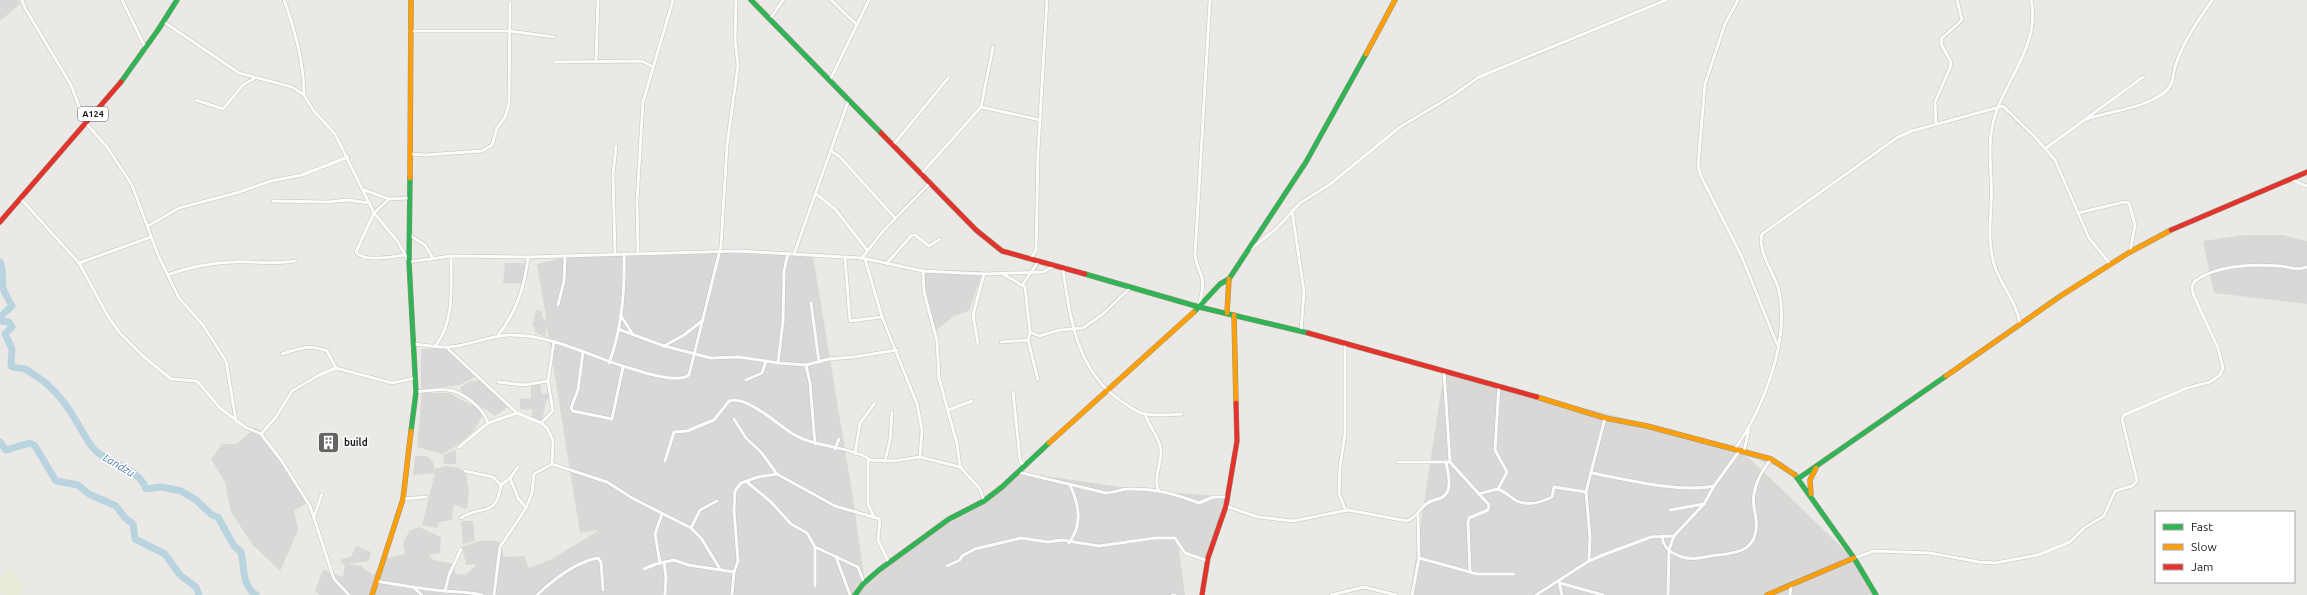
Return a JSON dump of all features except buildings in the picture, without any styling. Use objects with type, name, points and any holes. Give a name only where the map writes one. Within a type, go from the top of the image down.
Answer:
[{"type":"main road","name":"A124","points":[[0,222],[146,49],[177,0]]},
{"type":"main road","points":[[372,595],[403,499],[416,392],[415,344],[409,262],[411,154],[410,0]]},
{"type":"main road","points":[[750,0],[849,99],[930,184],[994,246],[1002,251],[1199,307],[1300,331],[1499,385],[1605,418],[1647,426],[1771,459],[1799,478],[1854,558],[1876,595]]},
{"type":"main road","points":[[855,595],[864,583],[949,519],[984,501],[1026,465],[1106,390],[1199,307],[1220,284],[1229,279],[1251,249],[1328,125],[1395,0]]},
{"type":"main road","points":[[1799,478],[2020,326],[2062,294],[2130,252],[2169,231],[2307,172]]},
{"type":"main road","points":[[1227,313],[1229,279]]},
{"type":"main road","points":[[1202,595],[1208,561],[1226,506],[1238,432],[1234,316]]},
{"type":"main road","points":[[1811,495],[1810,480],[1817,466]]},
{"type":"main road","points":[[1767,595],[1854,558]]},
{"type":"street","points":[[22,0],[25,8],[71,85],[85,122],[107,148],[132,185],[148,226],[151,238],[179,298],[203,325],[226,361],[236,421]]},
{"type":"street","points":[[122,0],[146,49]]},
{"type":"street","points":[[284,0],[293,23],[304,83],[304,95]]},
{"type":"street","points":[[596,61],[598,0]]},
{"type":"street","points":[[638,253],[637,201],[642,106],[652,67],[673,0]]},
{"type":"street","points":[[415,344],[446,347],[498,336],[512,335],[554,341],[623,367],[652,374],[684,378],[689,375],[720,252],[729,123],[738,66],[735,40],[736,0]]},
{"type":"street","points":[[770,19],[783,0]]},
{"type":"street","points":[[831,0],[857,25]]},
{"type":"street","points":[[830,80],[869,0]]},
{"type":"street","points":[[1030,260],[1036,250],[1040,120],[1047,0]]},
{"type":"street","points":[[1199,307],[1203,286],[1201,275],[1196,267],[1196,256],[1210,0]]},
{"type":"street","points":[[1251,249],[1276,229],[1300,203],[1329,185],[1400,127],[1455,94],[1484,74],[1572,40],[1666,0]]},
{"type":"street","points":[[1738,0],[1725,24],[1705,84],[1698,166],[1701,176],[1741,256],[1777,344]]},
{"type":"street","points":[[1936,124],[1935,102],[1950,68],[1951,62],[1942,46],[1941,39],[1962,20],[1957,0]]},
{"type":"street","points":[[2020,326],[2018,313],[1995,268],[1990,241],[1991,204],[1989,151],[1992,125],[1998,106],[2031,38],[2033,22],[2031,0]]},
{"type":"street","points":[[2087,119],[2136,106],[2165,92],[2172,84],[2175,66],[2195,23],[2212,0]]},
{"type":"street","points":[[411,154],[425,155],[482,151],[492,145],[497,128],[505,117],[509,104],[510,3]]},
{"type":"street","points":[[164,22],[231,68],[255,78],[292,87],[304,95],[314,111],[335,134],[348,157],[374,212],[398,242],[409,262],[452,256],[528,257],[615,253],[720,252],[788,253],[863,259],[923,271],[984,274],[1031,273],[1046,271],[1054,266]]},
{"type":"street","points":[[410,31],[509,31],[554,37]]},
{"type":"street","points":[[921,174],[981,107],[993,47]]},
{"type":"street","points":[[555,62],[642,61],[652,67]]},
{"type":"street","points":[[893,145],[949,77]]},
{"type":"street","points":[[2046,148],[2144,77]]},
{"type":"street","points":[[196,100],[223,109],[243,85],[255,78]]},
{"type":"street","points":[[794,254],[849,99]]},
{"type":"street","points":[[1668,595],[1669,550],[1674,536],[1704,504],[1714,486],[1740,450],[1763,401],[1781,325],[1778,290],[1762,245],[1762,234],[1898,137],[1998,106],[2007,109],[2046,148],[2064,178],[2089,238],[2111,265]]},
{"type":"street","points":[[981,107],[1040,120]]},
{"type":"street","points":[[615,253],[613,174],[616,146]]},
{"type":"street","points":[[831,151],[840,157],[895,218]]},
{"type":"street","points":[[148,226],[178,208],[236,193],[271,181],[302,175],[348,157]]},
{"type":"street","points":[[2290,179],[2307,186]]},
{"type":"street","points":[[920,457],[922,430],[917,404],[897,350],[882,317],[863,259],[867,250],[895,218],[930,184]]},
{"type":"street","points":[[364,190],[389,199],[409,198]]},
{"type":"street","points":[[816,194],[835,208],[867,250]]},
{"type":"street","points":[[20,198],[79,263],[109,318],[128,341],[171,379],[197,381],[208,393],[215,404],[236,421],[261,434],[292,476],[314,517],[334,579],[349,595]]},
{"type":"street","points":[[389,199],[374,212],[357,250],[357,254],[385,259],[405,254]]},
{"type":"street","points":[[273,201],[328,202],[347,200],[370,203]]},
{"type":"street","points":[[2078,212],[2124,202],[2129,203],[2135,225],[2130,252]]},
{"type":"street","points":[[1292,211],[1304,292],[1300,331]]},
{"type":"street","points":[[409,234],[426,245],[433,258]]},
{"type":"street","points":[[887,264],[912,235],[915,235],[929,246],[940,239]]},
{"type":"street","points":[[79,263],[151,238]]},
{"type":"street","points":[[609,362],[618,329],[625,272],[624,253]]},
{"type":"street","points":[[778,364],[783,321],[784,271],[788,253]]},
{"type":"street","points":[[436,346],[447,322],[451,292],[452,256]]},
{"type":"street","points":[[558,305],[565,271],[565,256]]},
{"type":"street","points":[[498,336],[510,320],[514,310],[524,283],[528,257]]},
{"type":"street","points":[[844,258],[850,321],[882,317]]},
{"type":"street","points":[[168,275],[196,266],[235,262],[275,265],[294,261]]},
{"type":"street","points":[[1023,284],[1038,262]]},
{"type":"street","points":[[1854,558],[1874,551],[1922,553],[1979,562],[2002,563],[2038,555],[2070,542],[2084,528],[2106,514],[2114,491],[2132,486],[2136,481],[2122,419],[2124,415],[2187,388],[2210,382],[2220,375],[2223,368],[2218,348],[2193,294],[2192,286],[2195,281],[2235,265],[2280,266],[2298,270],[2307,267]]},
{"type":"street","points":[[1063,269],[1073,328],[1088,364],[1106,390],[1132,409],[1145,414],[1182,414]]},
{"type":"street","points":[[923,271],[924,292],[936,341],[939,378],[958,444],[960,466]]},
{"type":"street","points":[[978,344],[973,315],[984,274]]},
{"type":"street","points":[[1003,274],[1023,284],[1026,294],[1030,332],[1028,340],[1038,380]]},
{"type":"street","points":[[1030,332],[1039,336],[1073,328],[1083,328],[1095,321],[1130,288]]},
{"type":"street","points":[[812,302],[819,362]]},
{"type":"street","points":[[620,314],[632,333]]},
{"type":"street","points":[[664,346],[684,335],[702,321]]},
{"type":"street","points":[[618,329],[664,346],[711,358],[739,357],[778,364],[806,365],[829,358],[854,357],[897,350]]},
{"type":"street","points":[[1001,342],[1028,340]]},
{"type":"street","points":[[541,423],[553,411],[548,381],[554,341]]},
{"type":"street","points":[[1345,344],[1345,434],[1340,467],[1339,494],[1346,511]]},
{"type":"street","points":[[282,354],[309,346],[315,347],[327,351],[336,368]]},
{"type":"street","points":[[446,347],[517,413],[541,423],[552,436],[552,464]]},
{"type":"street","points":[[583,352],[578,390],[571,408],[573,411],[612,419],[623,367]]},
{"type":"street","points":[[746,380],[762,373],[766,362]]},
{"type":"street","points":[[806,365],[810,383],[815,444]]},
{"type":"street","points":[[261,434],[276,417],[292,391],[319,375],[336,368],[392,383],[416,378]]},
{"type":"street","points":[[1226,506],[1258,517],[1293,521],[1346,511],[1363,511],[1402,521],[1412,519],[1428,503],[1442,497],[1449,490],[1444,371]]},
{"type":"street","points":[[498,382],[524,385],[548,381]]},
{"type":"street","points":[[1498,488],[1507,472],[1495,450],[1499,385]]},
{"type":"street","points":[[416,392],[446,390],[457,393],[476,404],[486,416],[488,423]]},
{"type":"street","points":[[1013,392],[1020,459],[1021,463],[1026,465]]},
{"type":"street","points":[[665,461],[674,432],[687,431],[714,420],[726,404],[733,400],[757,409],[794,435],[815,444],[867,457],[869,460],[885,462],[920,457],[960,466],[976,483],[984,501]]},
{"type":"street","points":[[948,410],[972,401]]},
{"type":"street","points":[[855,454],[860,423],[875,403]]},
{"type":"street","points":[[885,462],[890,440],[892,412]]},
{"type":"street","points":[[459,447],[488,423],[517,413]]},
{"type":"street","points":[[1145,414],[1159,442],[1160,464],[1156,484],[1159,491]]},
{"type":"street","points":[[1589,561],[1590,537],[1586,492],[1605,418]]},
{"type":"street","points":[[734,419],[746,438],[761,452],[778,474],[835,506],[874,517],[881,521],[878,540],[889,563]]},
{"type":"street","points":[[1740,450],[1749,429]]},
{"type":"street","points":[[834,449],[838,439]]},
{"type":"street","points":[[1662,536],[1664,545],[1669,550],[1677,555],[1693,559],[1736,553],[1750,546],[1756,525],[1754,496],[1756,487],[1762,471],[1771,459]]},
{"type":"street","points":[[869,460],[868,504],[874,517]]},
{"type":"street","points":[[1398,462],[1448,462],[1489,505],[1488,510],[1469,518],[1470,572]]},
{"type":"street","points":[[494,595],[500,547],[526,508],[532,493],[534,474],[552,464],[607,482],[632,498],[691,528],[701,538],[720,569]]},
{"type":"street","points":[[461,518],[491,508],[500,496],[501,485],[510,478],[518,467]]},
{"type":"street","points":[[465,471],[492,477],[501,485]]},
{"type":"street","points":[[1018,472],[1106,493],[1116,493],[1127,489],[1159,491],[1186,497],[1199,503],[1213,497],[1227,497]]},
{"type":"street","points":[[1592,473],[1681,488],[1714,486]]},
{"type":"street","points":[[732,595],[734,572],[738,560],[734,495],[737,486],[758,477],[778,474]]},
{"type":"street","points":[[510,478],[518,498],[526,508]]},
{"type":"street","points":[[747,482],[771,502],[791,524],[807,533],[815,547],[816,586]]},
{"type":"street","points":[[1069,543],[1077,529],[1079,514],[1070,485]]},
{"type":"street","points":[[1478,494],[1498,488],[1508,492],[1517,501],[1532,503],[1552,497],[1554,487],[1586,492]]},
{"type":"street","points":[[314,517],[322,494]]},
{"type":"street","points":[[403,499],[426,497]]},
{"type":"street","points":[[691,528],[700,510],[717,501]]},
{"type":"street","points":[[1670,510],[1704,504]]},
{"type":"street","points":[[662,514],[655,534],[666,578],[665,595]]},
{"type":"street","points":[[1412,595],[1419,558],[1418,514]]},
{"type":"street","points":[[1536,595],[1559,582],[1589,561],[1652,537],[1674,536]]},
{"type":"street","points":[[947,566],[960,560],[962,556],[975,549],[1021,538],[1048,542],[1062,540],[1069,543],[1099,546],[1155,538],[1175,538],[1185,553],[1208,561]]},
{"type":"street","points":[[815,547],[858,567],[864,583]]},
{"type":"street","points":[[445,591],[449,575],[461,549]]},
{"type":"street","points":[[836,557],[850,595]]},
{"type":"street","points":[[537,595],[552,581],[570,570],[598,558],[601,562],[603,590]]},
{"type":"street","points":[[1419,558],[1470,572],[1488,575],[1514,574]]},
{"type":"street","points":[[644,569],[662,562],[674,560],[688,565],[734,572]]},
{"type":"street","points":[[376,581],[445,591],[464,591],[482,595]]},
{"type":"street","points":[[1559,582],[1562,595]]},
{"type":"street","points":[[1559,582],[1603,595]]},
{"type":"street","points":[[412,586],[422,595]]},
{"type":"street","points":[[1790,595],[1791,586]]},
{"type":"street","points":[[1331,595],[1364,587],[1396,595]]},
{"type":"shaded area","points":[[0,0],[18,0],[20,4],[0,21]]},
{"type":"shaded area","points":[[2245,235],[2283,235],[2307,241],[2307,304],[2214,293],[2203,241]]},
{"type":"shaded area","points":[[717,252],[813,256],[852,492],[865,583],[1018,472],[1141,490],[1228,497],[1208,558],[1184,551],[1178,542],[1185,595],[320,595],[315,591],[323,570],[343,577],[345,564],[342,564],[341,559],[351,557],[356,546],[371,552],[369,561],[347,564],[361,566],[373,575],[387,558],[405,554],[403,544],[409,531],[419,527],[441,537],[440,553],[429,555],[433,560],[455,564],[455,574],[466,575],[477,564],[466,565],[462,547],[479,541],[499,541],[504,557],[524,556],[529,568],[552,559],[599,530],[580,533],[547,327],[545,337],[535,332],[535,327],[532,326],[536,310],[542,311],[542,316],[547,323],[537,264],[565,257]]},
{"type":"shaded area","points":[[505,263],[525,263],[523,283],[503,283]]},
{"type":"shaded area","points":[[925,270],[983,271],[969,311],[954,316],[933,333],[922,290]]},
{"type":"shaded area","points":[[445,348],[478,376],[459,385],[421,390],[421,349]]},
{"type":"shaded area","points":[[1444,372],[1736,447],[1771,459],[1802,475],[1747,456],[1854,559],[1874,595],[1410,595]]},
{"type":"shaded area","points":[[483,380],[508,407],[495,416],[464,395],[460,388],[470,381]]},
{"type":"shaded area","points":[[540,384],[542,394],[550,393],[551,397],[546,401],[542,421],[531,417],[533,410],[520,409],[520,399],[531,398],[531,386]]},
{"type":"shaded area","points":[[422,393],[449,393],[481,410],[482,416],[474,431],[455,447],[442,454],[417,447]]},
{"type":"shaded area","points":[[256,428],[264,434],[304,496],[305,504],[294,511],[298,530],[280,571],[252,544],[231,512],[225,482],[211,459],[222,444],[236,444]]},
{"type":"shaded area","points":[[456,450],[456,464],[444,464],[443,455]]},
{"type":"shaded area","points":[[415,456],[427,456],[433,462],[435,471],[435,469],[446,466],[459,468],[466,474],[469,491],[467,509],[454,505],[452,520],[439,522],[437,528],[422,525],[435,473],[413,475]]},
{"type":"shaded area","points":[[461,521],[473,521],[475,541],[463,544]]},
{"type":"green space","points":[[9,567],[25,591],[21,595],[3,595],[0,591],[0,576]]},
{"type":"waterway","name":"Landzu","points":[[0,262],[3,288],[12,306],[0,317]]},
{"type":"waterway","name":"Landzu","points":[[0,321],[9,322],[12,327],[5,334],[12,349],[11,366],[25,369],[52,389],[60,397],[96,451],[137,476],[146,489],[161,487],[181,491],[196,500],[212,515],[218,517],[234,546],[241,552],[246,581],[251,591],[256,595]]},
{"type":"waterway","name":"Landzu","points":[[0,442],[6,450],[30,443],[35,446],[56,481],[78,485],[89,494],[116,506],[125,518],[133,524],[135,539],[165,554],[180,575],[196,587],[199,595]]},
{"type":"traffic: fast","points":[[121,82],[158,30],[177,0]]},
{"type":"traffic: fast","points":[[751,0],[881,133]]},
{"type":"traffic: fast","points":[[1194,312],[1220,284],[1229,279],[1306,162],[1366,54]]},
{"type":"traffic: fast","points":[[410,178],[409,262],[416,392],[411,431]]},
{"type":"traffic: fast","points":[[1085,274],[1199,307],[1308,333]]},
{"type":"traffic: fast","points":[[1799,478],[1946,376]]},
{"type":"traffic: fast","points":[[855,595],[863,584],[879,570],[949,519],[984,501],[1002,487],[1049,443]]},
{"type":"traffic: fast","points":[[1795,475],[1854,558],[1876,595]]},
{"type":"traffic: slow","points":[[410,178],[411,0]]},
{"type":"traffic: slow","points":[[1366,54],[1395,0]]},
{"type":"traffic: slow","points":[[1946,376],[2062,295],[2130,252],[2171,230]]},
{"type":"traffic: slow","points":[[1227,313],[1229,279]]},
{"type":"traffic: slow","points":[[1049,443],[1194,312]]},
{"type":"traffic: slow","points":[[1234,315],[1236,403]]},
{"type":"traffic: slow","points":[[1537,397],[1605,418],[1647,426],[1771,459],[1795,475]]},
{"type":"traffic: slow","points":[[372,595],[403,499],[411,431]]},
{"type":"traffic: slow","points":[[1811,494],[1810,480],[1816,468]]},
{"type":"traffic: slow","points":[[1767,595],[1854,558]]},
{"type":"traffic: jam","points":[[0,222],[121,82]]},
{"type":"traffic: jam","points":[[881,133],[976,230],[1002,251],[1085,274]]},
{"type":"traffic: jam","points":[[2171,230],[2307,172]]},
{"type":"traffic: jam","points":[[1308,333],[1537,397]]},
{"type":"traffic: jam","points":[[1202,595],[1208,558],[1226,506],[1237,441],[1236,403]]},
{"type":"place","name":"build","points":[[329,442]]}]
